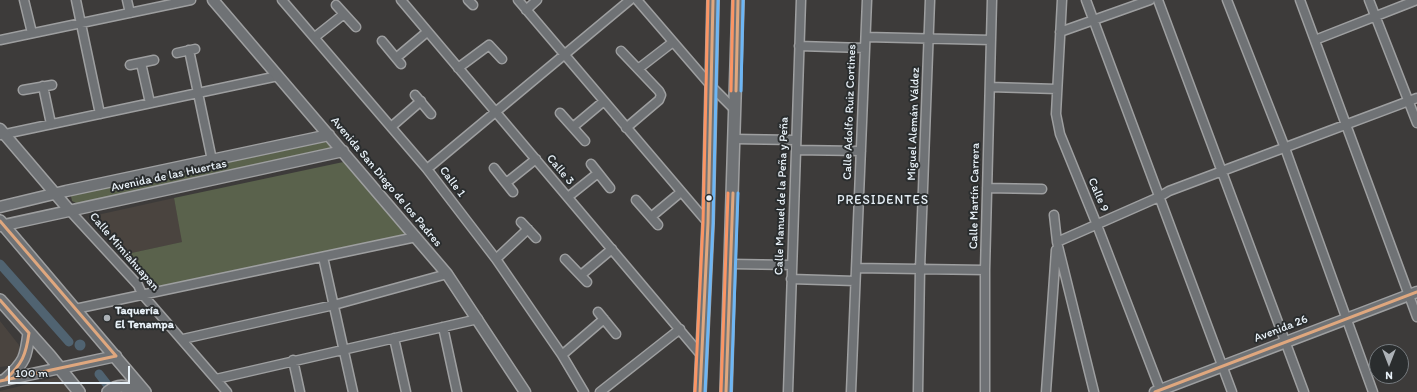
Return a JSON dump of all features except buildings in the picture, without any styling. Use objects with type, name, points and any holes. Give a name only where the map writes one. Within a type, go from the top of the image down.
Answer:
[{"type":"main road","points":[[700,392],[708,223],[713,0]]},
{"type":"main road","points":[[726,392],[738,0]]},
{"type":"main road","points":[[1,224],[146,392]]},
{"type":"main road","points":[[0,300],[79,392]]},
{"type":"main road","points":[[3,380],[19,368],[23,361],[26,354],[29,333]]},
{"type":"main road","points":[[111,389],[127,386],[134,392]]},
{"type":"street","points":[[24,0],[32,33]]},
{"type":"street","points":[[76,0],[100,114]]},
{"type":"street","points":[[127,0],[130,13]]},
{"type":"street","points":[[0,40],[191,0]]},
{"type":"street","name":"Avenida San Diego de los Padres","points":[[213,0],[447,274],[525,392]]},
{"type":"street","name":"Calle 1","points":[[282,0],[427,169],[496,259],[562,355],[584,392]]},
{"type":"street","name":"Calle 3","points":[[401,0],[701,355]]},
{"type":"street","points":[[518,0],[708,223]]},
{"type":"street","points":[[526,10],[537,0]]},
{"type":"street","points":[[427,169],[630,0]]},
{"type":"street","points":[[636,0],[712,87],[735,110]]},
{"type":"street","name":"Calle Manuel de la Peña y Peña","points":[[788,392],[801,0]]},
{"type":"street","name":"Calle Adolfo Ruiz Cortines","points":[[851,392],[867,0]]},
{"type":"street","name":"Miguel Alemán Váldez","points":[[918,392],[920,269],[930,0]]},
{"type":"street","name":"Calle Martín Carrera","points":[[985,392],[985,270],[992,0]]},
{"type":"street","name":"Calle 9","points":[[1062,0],[1056,114],[1060,134],[1097,225],[1159,391]]},
{"type":"street","points":[[1086,0],[1232,392]]},
{"type":"street","points":[[1060,32],[1150,0]]},
{"type":"street","points":[[1158,0],[1304,392]]},
{"type":"street","points":[[1227,0],[1285,148],[1373,392]]},
{"type":"street","points":[[1300,0],[1346,124],[1413,293],[1417,317]]},
{"type":"street","points":[[1369,0],[1413,100],[1417,123]]},
{"type":"street","points":[[1315,40],[1417,0]]},
{"type":"street","points":[[336,5],[356,28]]},
{"type":"street","points":[[314,38],[344,14]]},
{"type":"street","points":[[382,41],[399,61],[428,32]]},
{"type":"street","points":[[866,37],[991,40]]},
{"type":"street","points":[[638,69],[673,42]]},
{"type":"street","points":[[458,68],[489,45],[502,59]]},
{"type":"street","points":[[799,46],[865,48]]},
{"type":"street","points":[[176,52],[192,49],[197,93],[212,160]]},
{"type":"street","points":[[621,52],[660,91],[661,95],[660,100],[626,128]]},
{"type":"street","points":[[130,65],[154,60]]},
{"type":"street","points":[[141,63],[150,103]]},
{"type":"street","points":[[2,133],[100,114],[278,76]]},
{"type":"street","points":[[23,90],[48,86],[50,124]]},
{"type":"street","points":[[990,87],[1057,89]]},
{"type":"street","points":[[415,95],[431,114]]},
{"type":"street","points":[[1057,242],[1160,197],[1169,191],[1413,100]]},
{"type":"street","points":[[573,127],[604,101]]},
{"type":"street","points":[[391,127],[421,102]]},
{"type":"street","points":[[560,113],[585,140]]},
{"type":"street","name":"Calle Mimiahuapan","points":[[2,133],[70,211],[138,285],[142,294],[183,339],[227,392]]},
{"type":"street","name":"Avenida de las Huertas","points":[[0,207],[329,135]]},
{"type":"street","points":[[734,139],[796,140]]},
{"type":"street","points":[[796,150],[861,151]]},
{"type":"street","name":"Avenida de las Huertas","points":[[1,224],[70,211],[343,151]]},
{"type":"street","points":[[506,183],[536,159]]},
{"type":"street","points":[[591,164],[610,188]]},
{"type":"street","points":[[494,168],[513,192]]},
{"type":"street","points":[[568,197],[598,173]]},
{"type":"street","points":[[987,188],[1042,189]]},
{"type":"street","points":[[650,217],[681,192]]},
{"type":"street","points":[[636,200],[658,225]]},
{"type":"street","points":[[1054,215],[1057,242],[1094,392]]},
{"type":"street","points":[[521,222],[536,238]]},
{"type":"street","points":[[496,259],[528,229]]},
{"type":"street","points":[[75,309],[323,258],[416,237]]},
{"type":"street","points":[[1046,392],[1057,242]]},
{"type":"street","points":[[581,275],[612,249]]},
{"type":"street","points":[[323,258],[353,392]]},
{"type":"street","points":[[565,259],[588,282]]},
{"type":"street","points":[[731,264],[792,265]]},
{"type":"street","points":[[856,268],[985,270]]},
{"type":"street","points":[[183,339],[334,305],[447,274]]},
{"type":"street","points":[[791,279],[855,282]]},
{"type":"street","name":"Avenida 26","points":[[1159,391],[1413,293]]},
{"type":"street","points":[[598,312],[616,334]]},
{"type":"street","points":[[216,379],[293,360],[478,319]]},
{"type":"street","points":[[562,355],[604,319]]},
{"type":"street","points":[[443,327],[457,392]]},
{"type":"street","points":[[600,392],[680,329]]},
{"type":"street","points":[[394,338],[406,392]]},
{"type":"street","points":[[3,380],[116,356]]},
{"type":"street","points":[[293,360],[300,392]]},
{"type":"shaded area","points":[[174,198],[183,242],[122,255],[88,217]]},
{"type":"shaded area","points":[[0,321],[19,345],[19,351],[16,360],[8,366],[0,367]]},
{"type":"shaded area","points":[[57,377],[72,392],[0,392],[0,391]]},
{"type":"green space","points":[[323,139],[334,150],[78,204],[72,201],[71,196],[87,190]]},
{"type":"green space","points":[[348,161],[411,236],[153,289],[122,255],[182,242],[174,198]]},
{"type":"water","points":[[78,340],[82,340],[84,341],[84,349],[78,350],[75,347],[75,343]]},
{"type":"waterway","points":[[0,264],[69,342]]},
{"type":"waterway","points":[[99,374],[113,392]]},
{"type":"transit line","points":[[695,392],[703,223],[708,0]]},
{"type":"transit line","points":[[700,392],[708,223],[713,0]]},
{"type":"transit line","points":[[705,392],[713,223],[718,0]]},
{"type":"transit line","points":[[731,91],[733,0]]},
{"type":"transit line","points":[[736,91],[738,0]]},
{"type":"transit line","points":[[741,91],[743,0]]},
{"type":"transit line","points":[[721,392],[728,193]]},
{"type":"transit line","points":[[726,392],[733,193]]},
{"type":"transit line","points":[[731,392],[738,193]]},
{"type":"transit line","points":[[0,221],[116,356],[0,381]]},
{"type":"transit line","points":[[1155,392],[1417,292]]},
{"type":"transit line","points":[[0,300],[29,333],[25,353],[20,364],[6,379]]},
{"type":"place","name":"Taquería El Tenampa","points":[[107,318]]},
{"type":"district","name":"PRESIDENTES","points":[[883,201]]}]
